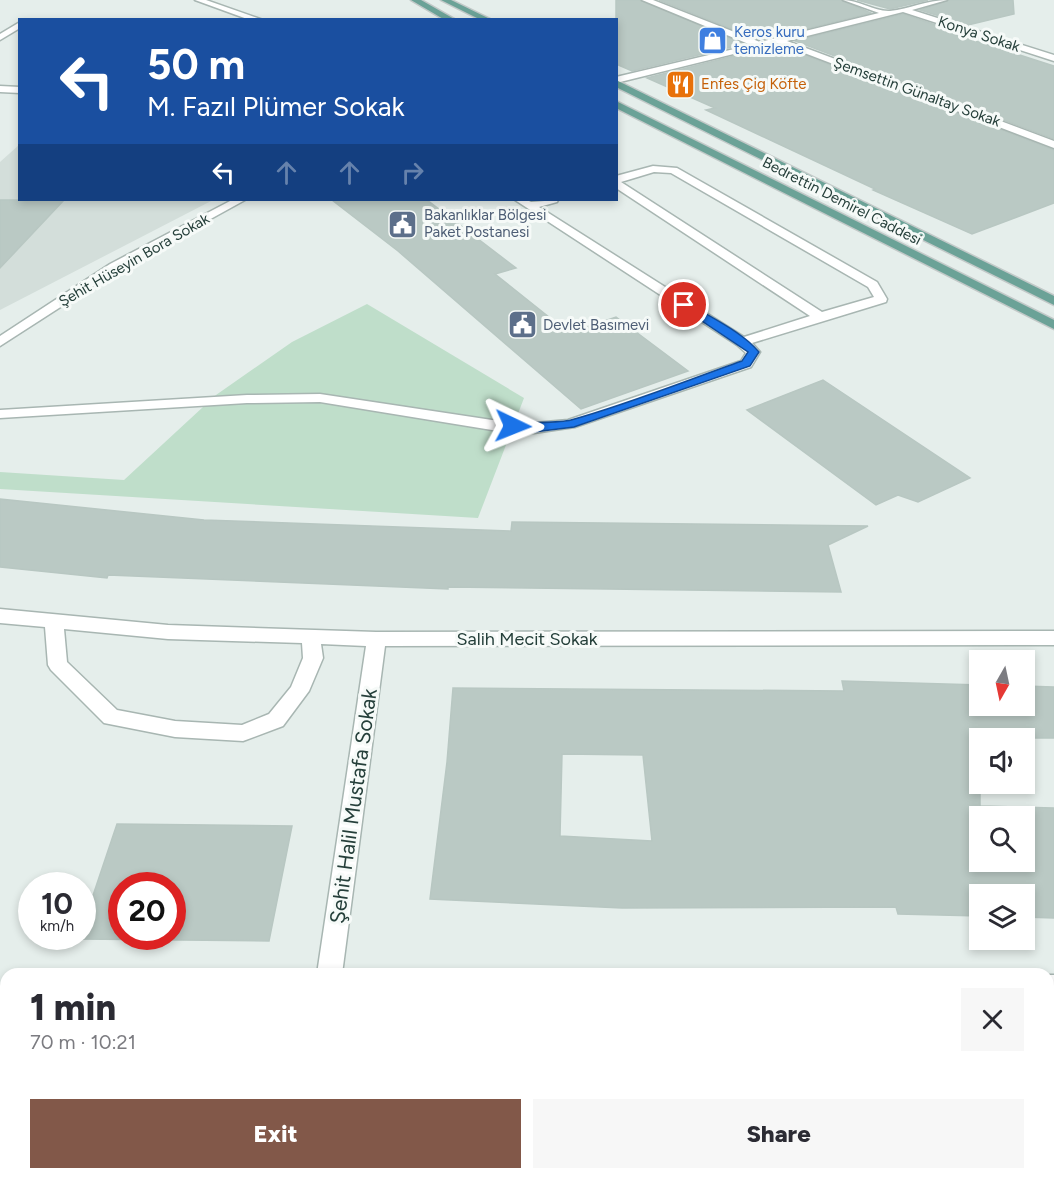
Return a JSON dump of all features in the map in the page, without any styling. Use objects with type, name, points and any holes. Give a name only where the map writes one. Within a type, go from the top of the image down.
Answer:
[{"type":"main road","points":[[415,0],[448,18]]},
{"type":"main road","points":[[445,0],[484,18]]},
{"type":"main road","name":"Bedrettin Demirel Caddesi","points":[[618,83],[1054,302]]},
{"type":"main road","name":"Bedrettin Demirel Caddesi","points":[[618,105],[1054,325]]},
{"type":"street","points":[[198,0],[253,18]]},
{"type":"street","points":[[646,0],[762,46]]},
{"type":"street","points":[[848,0],[889,14]]},
{"type":"street","points":[[618,82],[943,0]]},
{"type":"street","name":"Konya Sokak","points":[[903,10],[1053,56]]},
{"type":"street","points":[[0,23],[18,24]]},
{"type":"street","points":[[0,39],[18,26]]},
{"type":"street","name":"Şemsettin Günaltay Sokak","points":[[780,41],[990,118],[1054,145]]},
{"type":"street","points":[[618,72],[673,68]]},
{"type":"street","points":[[0,89],[18,90]]},
{"type":"street","points":[[618,180],[653,169],[673,170],[873,285],[881,299],[820,317],[748,347]]},
{"type":"street","points":[[618,182],[820,317]]},
{"type":"street","name":"Şehit Hüseyin Bora Sokak","points":[[0,342],[114,267],[237,201]]},
{"type":"street","points":[[526,203],[544,201]]},
{"type":"street","points":[[526,203],[748,347]]},
{"type":"street","points":[[0,414],[247,399],[320,398],[492,424],[534,428],[570,424],[746,363],[748,347]]},
{"type":"street","name":"Salih Mecit Sokak","points":[[0,616],[168,632],[376,639],[1054,638]]},
{"type":"street","points":[[54,622],[58,664],[111,717],[175,729],[243,733],[276,720],[298,690],[313,658],[311,637]]},
{"type":"street","name":"Şehit Halil Mustafa Sokak","points":[[330,968],[376,639]]},
{"type":"shaded area","points":[[18,146],[18,201],[211,201],[0,310],[0,162]]},
{"type":"green space","points":[[367,304],[524,398],[478,518],[0,489],[0,472],[124,480],[216,395],[292,342]]},
{"type":"building","points":[[616,0],[640,0],[744,44],[632,71],[618,65],[618,18],[616,18]]},
{"type":"building","points":[[659,0],[841,0],[871,13],[760,40]]},
{"type":"building","points":[[857,0],[928,0],[890,9]]},
{"type":"building","points":[[949,0],[1013,0],[1014,14],[968,25],[920,10]]},
{"type":"building","points":[[903,14],[950,30],[944,31],[1054,66],[1054,139],[795,41]]},
{"type":"building","points":[[778,45],[1054,150],[1054,203],[972,234],[873,190],[875,189],[706,110],[715,108],[647,78]]},
{"type":"building","points":[[0,200],[63,201],[0,268]]},
{"type":"building","name":"Devlet Basımevi","points":[[333,201],[428,201],[516,268],[495,274],[569,333],[616,317],[688,371],[581,409],[398,251]]},
{"type":"building","points":[[823,380],[970,478],[918,502],[898,495],[876,505],[747,410]]},
{"type":"building","points":[[0,499],[204,520],[511,531],[512,522],[868,526],[828,545],[841,592],[448,587],[448,589],[108,575],[107,578],[0,567]]},
{"type":"building","points":[[842,681],[969,685],[969,716],[1035,716],[1035,686],[1054,687],[1054,738],[1035,738],[1035,728],[969,728],[969,794],[980,794],[980,806],[969,806],[969,872],[1035,872],[1035,807],[1054,808],[1054,918],[1035,917],[1035,884],[969,884],[969,916],[898,914],[896,907],[622,908],[430,899],[447,762],[453,688],[844,691]],"holes":[[[562,754],[643,755],[652,841],[560,836]]]},
{"type":"building","points":[[117,824],[292,826],[269,941],[186,940],[186,872],[108,872],[108,939],[96,939],[96,886]]},
{"type":"place","name":"Keros kuru temizleme","points":[[713,41]]},
{"type":"place","name":"Enfes Çig Köfte","points":[[680,84]]},
{"type":"place","name":"Bakanlıklar Bölgesi Paket Postanesi","points":[[403,224]]},
{"type":"place","name":"Devlet Basımevi","points":[[522,325]]},
{"type":"route","points":[[513,426],[534,428],[570,424],[746,363],[753,352],[742,342],[684,305]]}]
